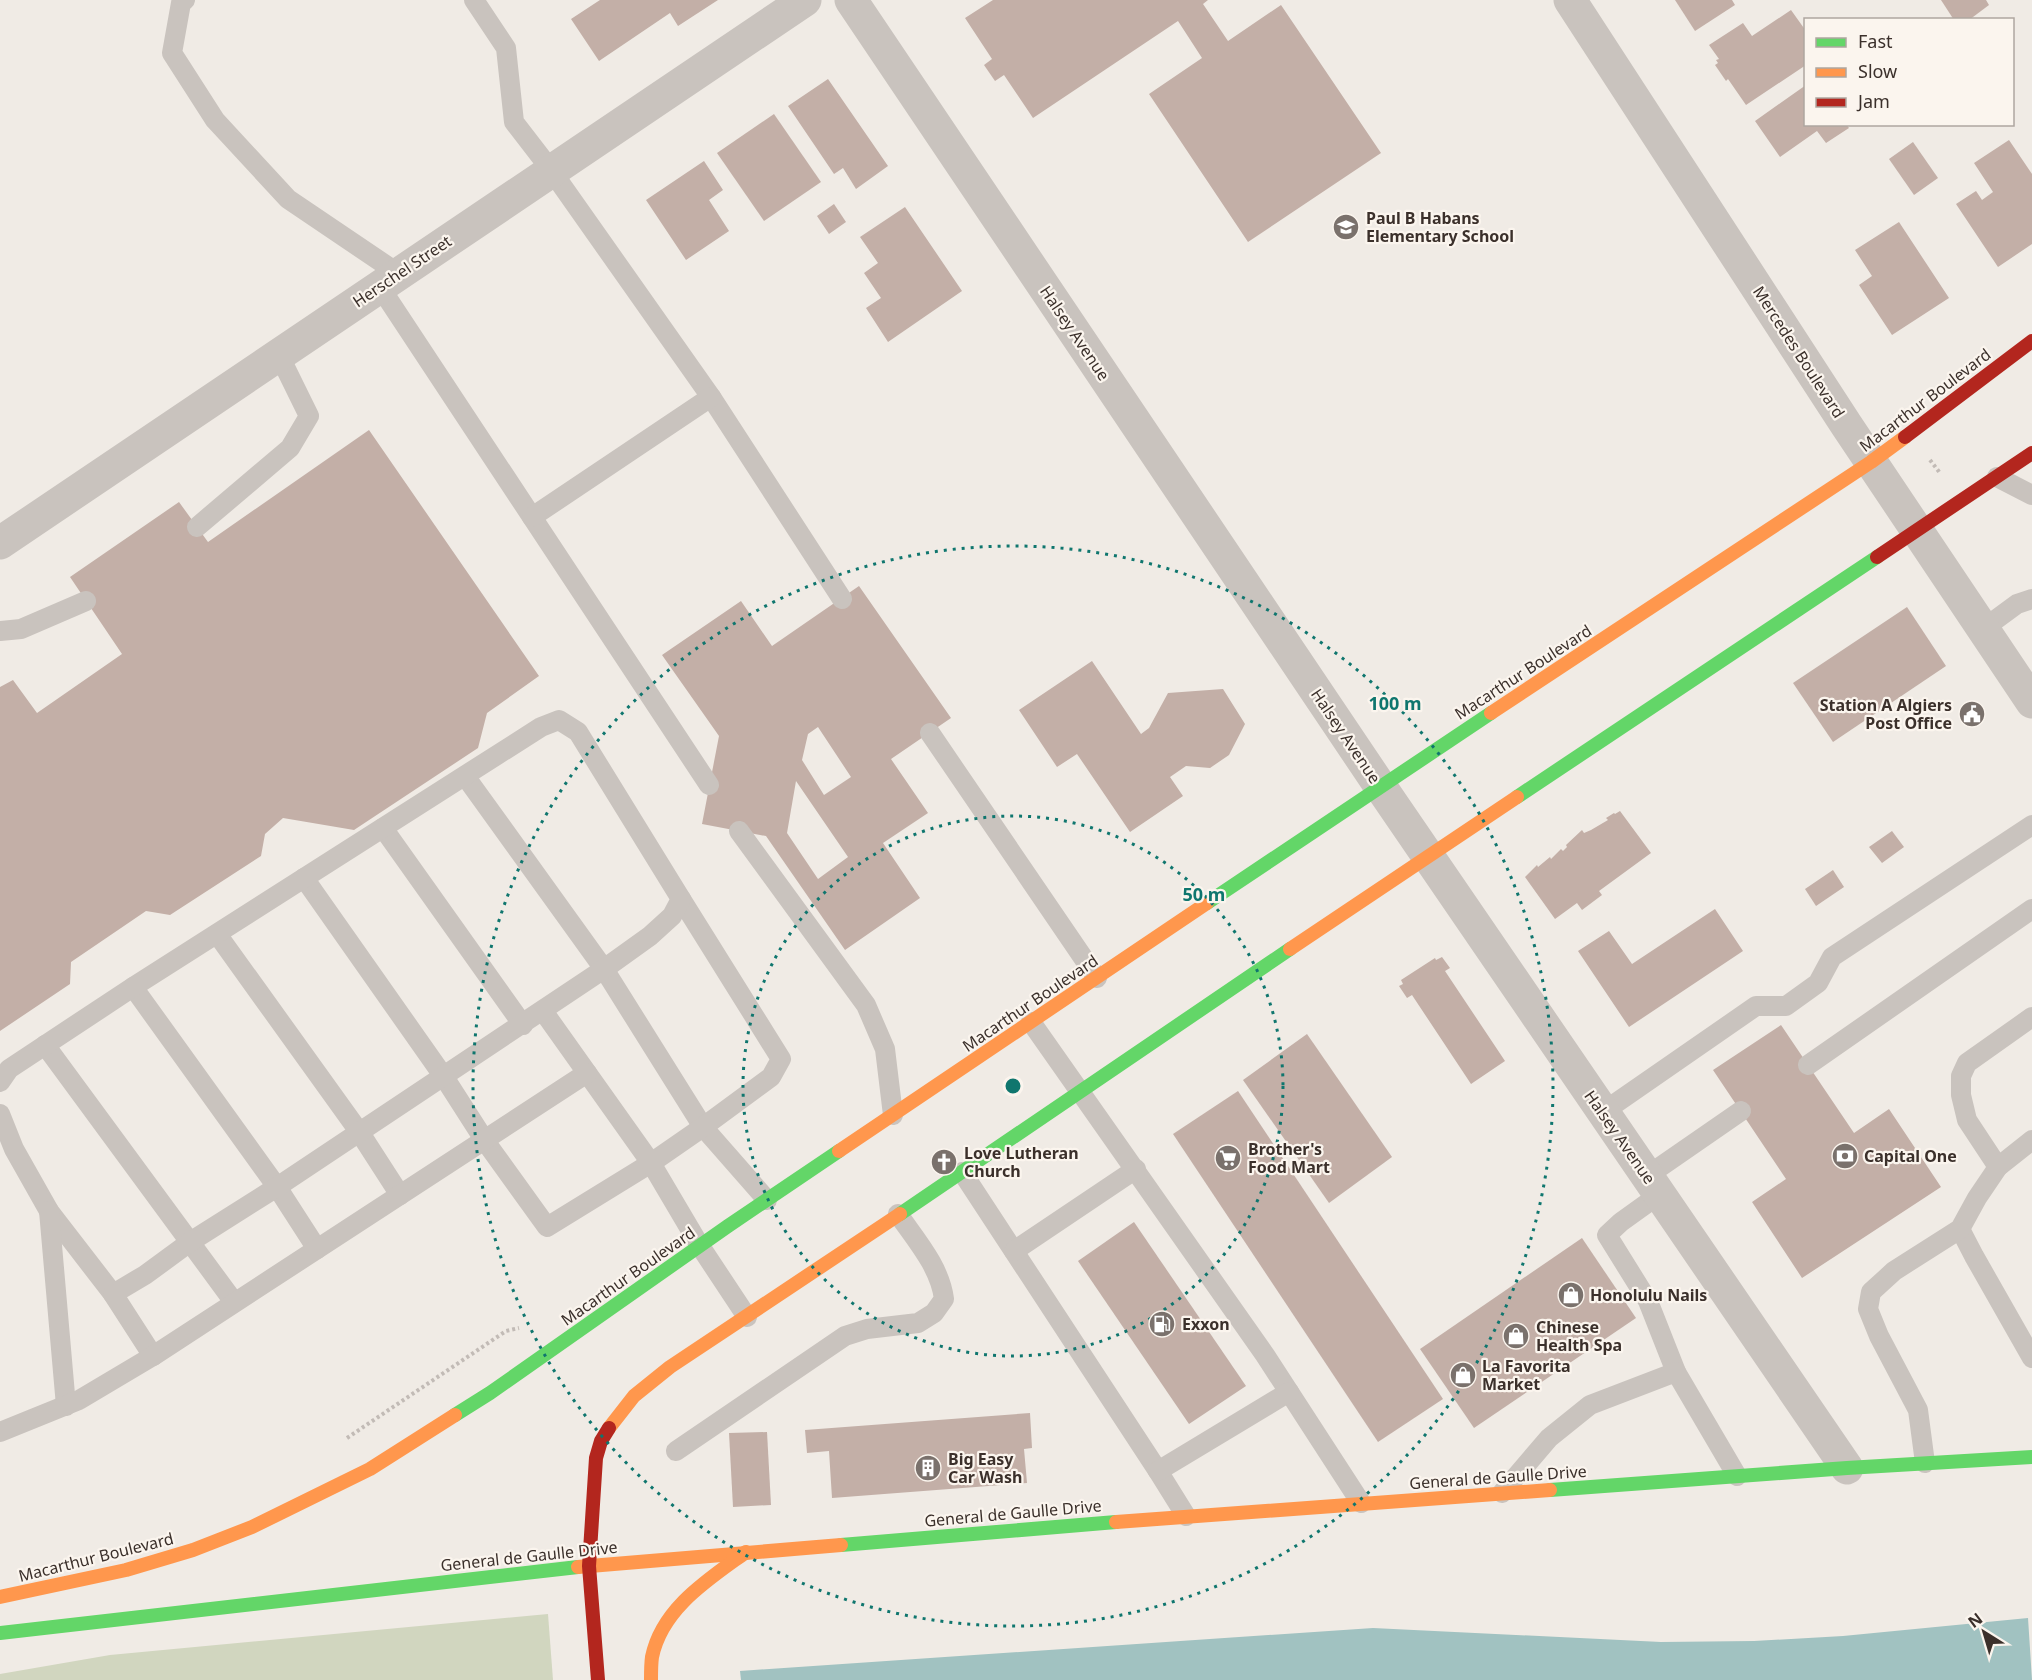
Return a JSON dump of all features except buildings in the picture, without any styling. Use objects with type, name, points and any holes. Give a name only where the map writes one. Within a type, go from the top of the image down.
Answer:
[{"type":"street","name":"Herschel Street","points":[[0,543],[805,0]]},
{"type":"street","name":"Halsey Avenue","points":[[851,0],[1380,786],[1847,1468]]},
{"type":"street","name":"Mercedes Boulevard","points":[[1570,0],[1871,462],[2032,702]]},
{"type":"street","name":"Macarthur Boulevard","points":[[0,1597],[126,1570],[193,1550],[252,1527],[370,1469],[490,1393],[766,1200],[1380,786],[1871,462],[2032,341]]},
{"type":"street","points":[[598,1680],[589,1566],[596,1458],[601,1441],[612,1423],[634,1396],[669,1367],[747,1317],[1428,856],[2032,453]]},
{"type":"street","name":"General de Gaulle Drive","points":[[0,1633],[589,1566],[746,1552],[1361,1503],[2032,1457]]},
{"type":"street","points":[[651,1680],[650,1668],[658,1634],[664,1625],[682,1601],[746,1552]]},
{"type":"lane","points":[[185,0],[181,3],[172,53],[215,120],[288,199],[390,280],[532,517],[709,785]]},
{"type":"lane","points":[[474,0],[506,48],[514,122],[551,170],[711,397],[842,599]]},
{"type":"lane","points":[[197,527],[290,448],[309,416],[279,355]]},
{"type":"lane","points":[[532,517],[711,397]]},
{"type":"lane","points":[[1996,477],[2032,495]]},
{"type":"lane","points":[[1983,629],[2017,604],[2032,598]]},
{"type":"lane","points":[[0,631],[21,629],[86,601]]},
{"type":"lane","points":[[0,1082],[9,1069],[133,987],[217,934],[304,878],[465,776],[541,727],[559,720],[578,732],[781,1059],[771,1077],[703,1127],[651,1163],[547,1227],[484,1141],[444,1077],[304,878]]},
{"type":"lane","points":[[930,733],[1097,978]]},
{"type":"lane","points":[[465,776],[604,969],[703,1127],[766,1200]]},
{"type":"lane","points":[[1603,1112],[1756,1006],[1786,1005],[1818,983],[1832,957],[2032,825]]},
{"type":"lane","points":[[383,828],[523,1025]]},
{"type":"lane","points":[[740,831],[866,1005],[885,1049],[893,1114]]},
{"type":"lane","points":[[113,1294],[360,1133],[604,969],[650,936],[672,916],[681,899]]},
{"type":"lane","points":[[1808,1065],[2032,909]]},
{"type":"lane","points":[[217,934],[360,1133],[400,1195]]},
{"type":"lane","points":[[133,987],[277,1187],[317,1249]]},
{"type":"lane","points":[[543,1011],[651,1163],[700,1246],[747,1317]]},
{"type":"lane","points":[[1998,1167],[1967,1120],[1961,1095],[1961,1076],[1967,1063],[2032,1017]]},
{"type":"lane","points":[[1032,1022],[1289,1392],[1361,1503]]},
{"type":"lane","points":[[45,1045],[234,1302]]},
{"type":"lane","points":[[0,1432],[79,1400],[153,1356],[587,1073]]},
{"type":"lane","points":[[1737,1476],[1676,1372],[1648,1302],[1607,1235],[1654,1185],[1741,1111]]},
{"type":"lane","points":[[0,1114],[14,1149],[49,1211],[113,1294],[153,1356]]},
{"type":"lane","points":[[1925,1463],[1918,1410],[1879,1336],[1868,1309],[1871,1292],[1894,1271],[1960,1229],[1998,1167],[2032,1140]]},
{"type":"lane","points":[[1014,1251],[1136,1169]]},
{"type":"lane","points":[[962,1172],[1186,1516]]},
{"type":"lane","points":[[49,1211],[66,1406]]},
{"type":"lane","points":[[676,1451],[845,1336],[867,1329],[918,1323],[934,1313],[944,1299],[942,1282],[898,1214]]},
{"type":"lane","points":[[1960,1229],[2032,1358]]},
{"type":"lane","points":[[1502,1493],[1549,1438],[1590,1405],[1676,1372]]},
{"type":"lane","points":[[1158,1471],[1289,1392]]},
{"type":"path","points":[[1927,455],[1944,479]]},
{"type":"path","points":[[339,1443],[506,1331]]},
{"type":"green space","points":[[548,1614],[553,1680],[0,1680],[0,1674],[110,1655]]},
{"type":"water","points":[[2028,1618],[2032,1680],[741,1680],[740,1671],[1373,1628],[1661,1642],[1754,1641],[1843,1636]]},
{"type":"traffic: fast","points":[[1517,797],[1877,557]]},
{"type":"traffic: fast","points":[[1207,903],[1491,713]]},
{"type":"traffic: fast","points":[[900,1214],[1290,949]]},
{"type":"traffic: fast","points":[[455,1415],[839,1151]]},
{"type":"traffic: fast","points":[[1550,1490],[2032,1457]]},
{"type":"traffic: fast","points":[[841,1545],[1116,1522]]},
{"type":"traffic: fast","points":[[0,1633],[578,1567]]},
{"type":"traffic: slow","points":[[1491,713],[1871,462],[1905,437]]},
{"type":"traffic: slow","points":[[1290,949],[1517,797]]},
{"type":"traffic: slow","points":[[839,1151],[1207,903]]},
{"type":"traffic: slow","points":[[609,1428],[634,1396],[670,1367],[900,1214]]},
{"type":"traffic: slow","points":[[0,1597],[126,1570],[193,1550],[252,1527],[370,1469],[455,1415]]},
{"type":"traffic: slow","points":[[1116,1522],[1550,1490]]},
{"type":"traffic: slow","points":[[578,1567],[841,1545]]},
{"type":"traffic: slow","points":[[651,1680],[652,1657],[657,1640],[676,1609],[703,1584],[746,1552]]},
{"type":"traffic: jam","points":[[1905,437],[2032,341]]},
{"type":"traffic: jam","points":[[1877,557],[2032,453]]},
{"type":"traffic: jam","points":[[598,1680],[589,1566],[596,1458],[601,1441],[609,1428]]},
{"type":"place","name":"Paul B Habans Elementary School","points":[[1346,227]]},
{"type":"place","name":"Station A Algiers Post Office","points":[[1972,714]]},
{"type":"place","name":"Capital One","points":[[1845,1156]]},
{"type":"place","name":"Brother's Food Mart","points":[[1228,1158]]},
{"type":"place","name":"Love Lutheran Church","points":[[944,1162]]},
{"type":"place","name":"Honolulu Nails","points":[[1571,1295]]},
{"type":"place","name":"Exxon","points":[[1162,1324]]},
{"type":"place","name":"Chinese Health Spa","points":[[1516,1336]]},
{"type":"place","name":"La Favorita Market","points":[[1463,1375]]},
{"type":"place","name":"Big Easy Car Wash","points":[[928,1468]]}]
